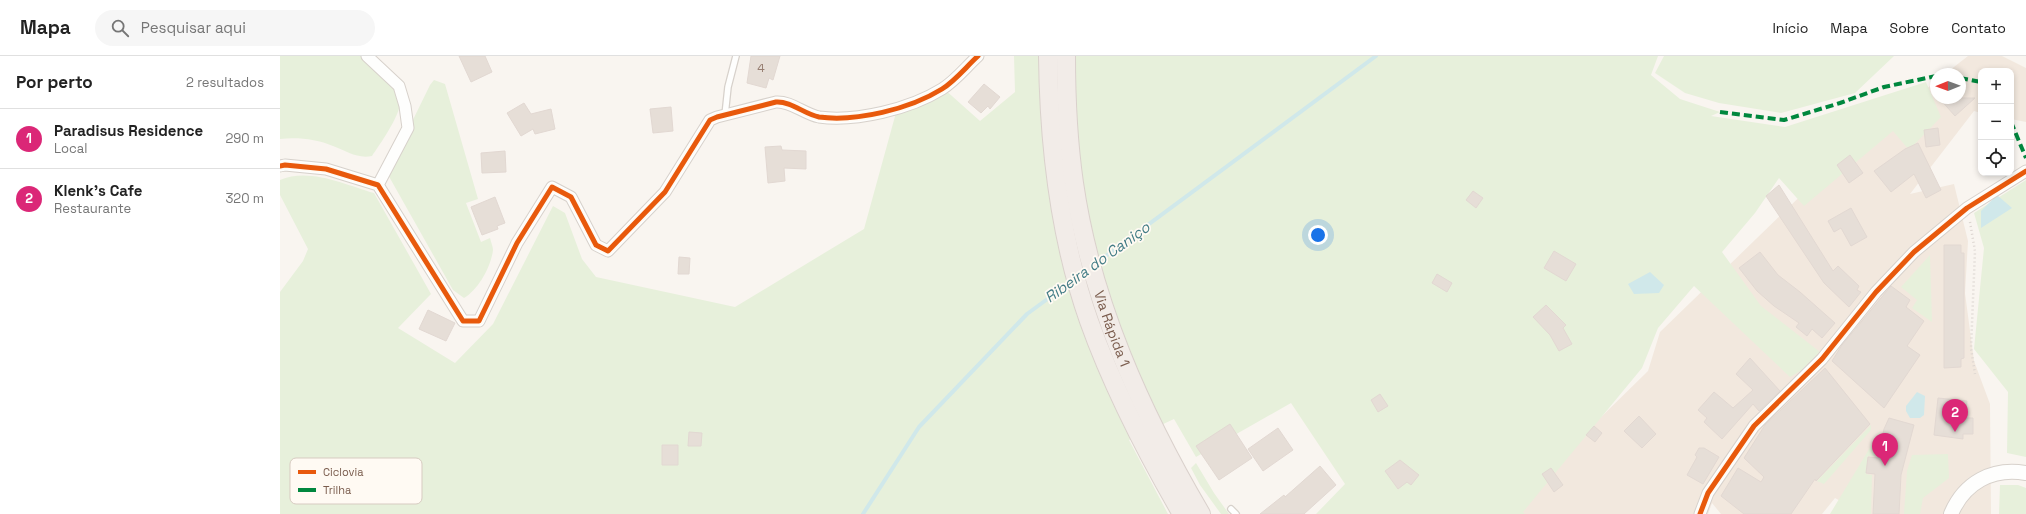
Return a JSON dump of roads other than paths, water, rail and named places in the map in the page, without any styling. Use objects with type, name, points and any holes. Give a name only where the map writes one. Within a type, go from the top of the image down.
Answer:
[{"type":"highway","name":"Via Rápida 1","points":[[1048,56],[1051,137],[1056,182],[1064,230],[1089,320],[1107,366],[1134,425],[1170,476],[1202,514]]},
{"type":"highway","name":"Via Rápida 1","points":[[1066,56],[1069,136],[1074,183],[1091,266],[1107,317],[1125,364],[1149,417],[1182,514]]},
{"type":"street","points":[[367,56],[399,86],[406,106],[408,128],[378,185]]},
{"type":"street","points":[[280,166],[326,169],[378,185],[463,321],[479,321],[517,243],[552,187],[571,197],[596,245],[608,251],[665,192],[710,120],[776,102],[783,102],[816,116],[834,118],[897,109],[918,102],[943,88],[978,56]]},
{"type":"street","points":[[1700,514],[1708,493],[1754,426],[1822,359],[1876,292],[1914,252],[1967,208],[2026,171]]},
{"type":"street","points":[[1951,514],[1956,503],[1965,492],[1983,477],[2004,471],[2026,472]]},
{"type":"lane","points":[[725,115],[728,87],[736,56]]},
{"type":"lane","points":[[1231,508],[1236,514]]},
{"type":"water","points":[[1997,195],[2012,208],[1981,228],[1981,211]]},
{"type":"water","points":[[1650,272],[1664,285],[1659,293],[1634,294],[1628,284]]},
{"type":"water","points":[[1917,392],[1925,396],[1924,415],[1920,418],[1910,418],[1906,411],[1906,406]]},
{"type":"waterway","name":"Ribeira do Caniço","points":[[1095,264],[1376,56]]},
{"type":"waterway","name":"Ribeira do Caniço","points":[[863,514],[919,427],[1027,314],[1072,281]]},
{"type":"place","name":"Klenk's Cafe","points":[[1955,432]]},
{"type":"place","name":"Paradisus Residence","points":[[1885,466]]}]
